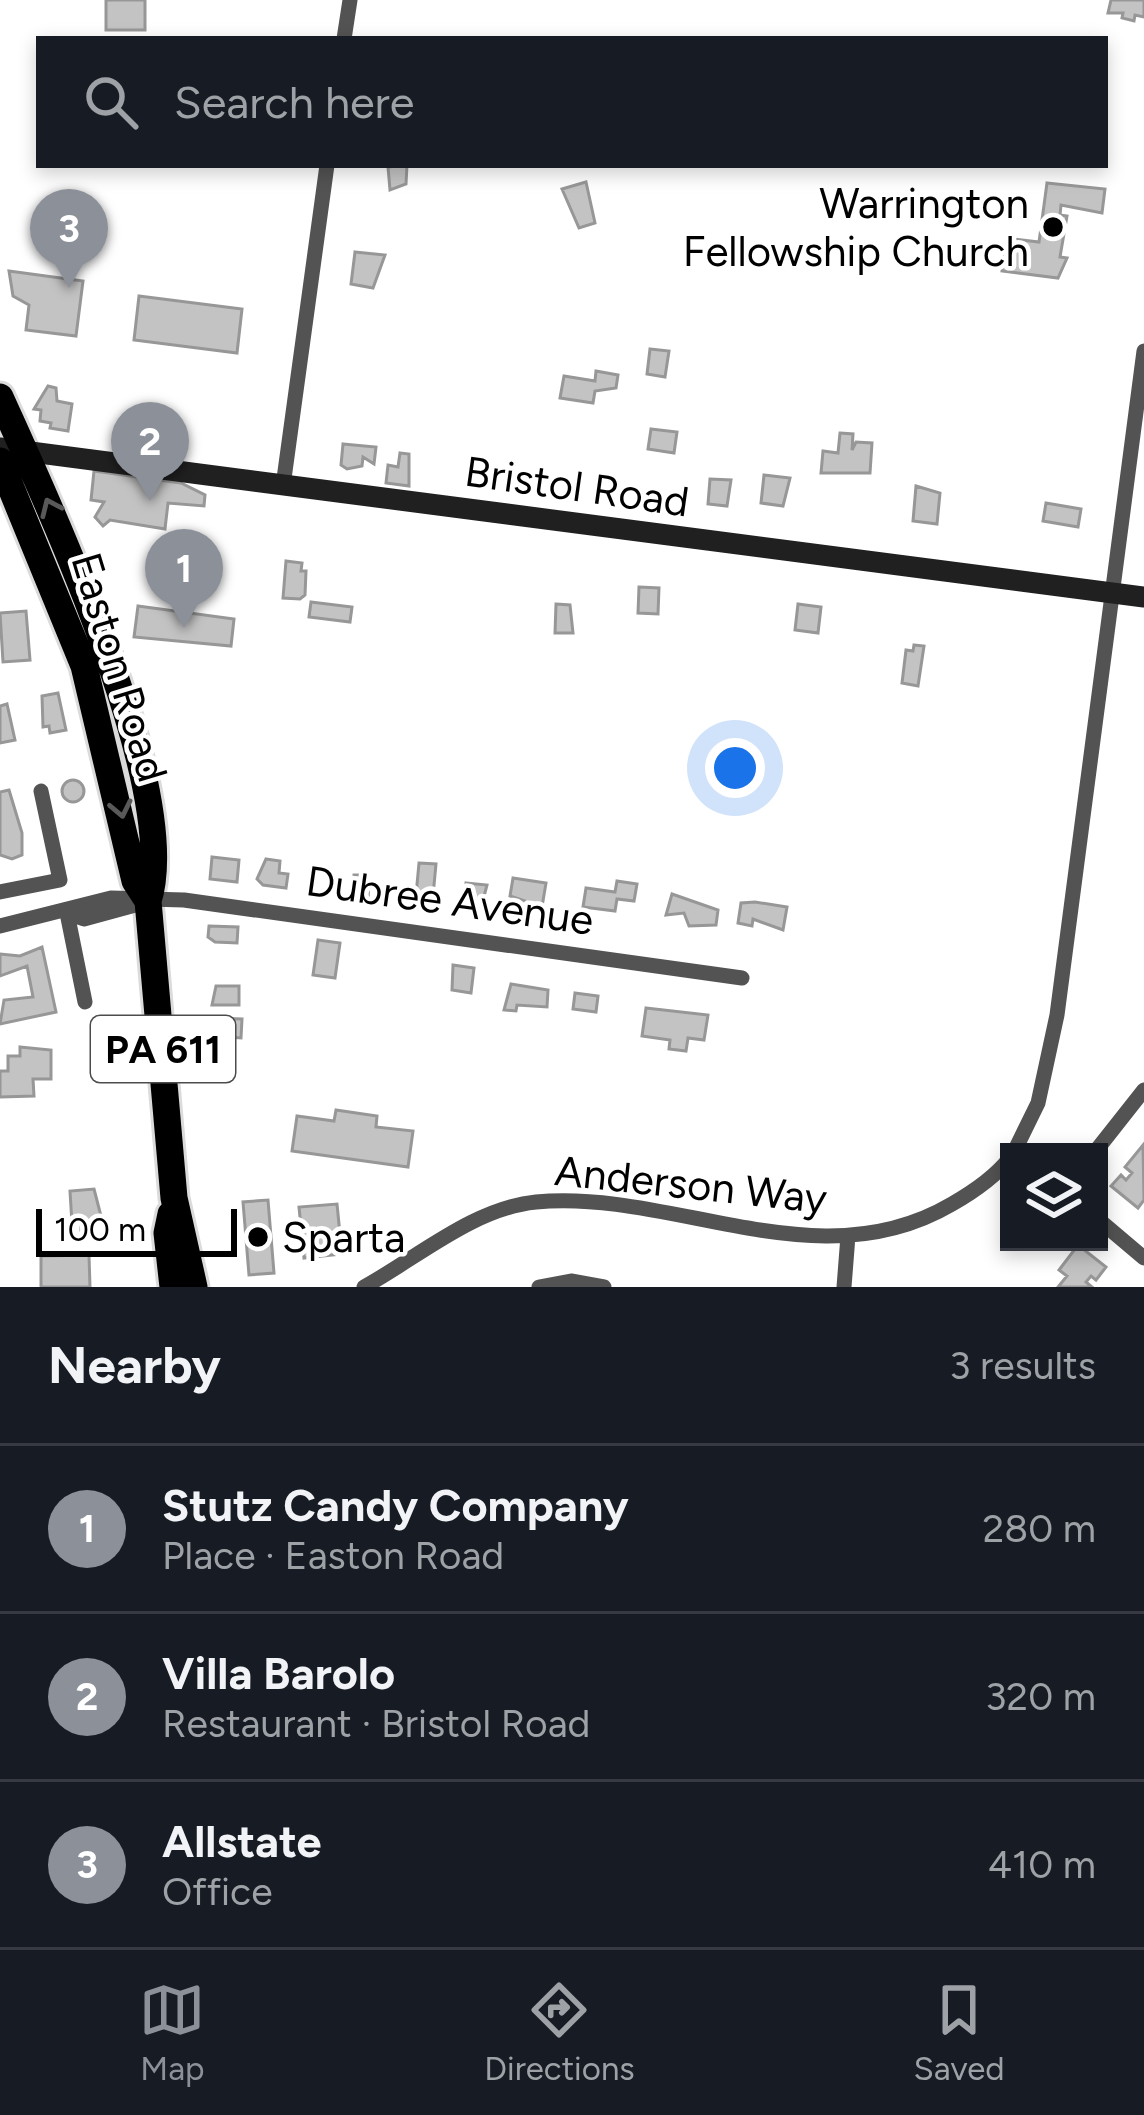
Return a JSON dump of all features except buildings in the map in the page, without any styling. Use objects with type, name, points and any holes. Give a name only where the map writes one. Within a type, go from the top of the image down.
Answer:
[{"type":"highway","name":"Easton Road","points":[[0,397],[8,453],[84,666],[135,880],[148,901],[174,1198],[194,1287]]},
{"type":"highway","name":"Easton Road","points":[[172,1287],[167,1233],[174,1198]]},
{"type":"main road","name":"Bristol Road","points":[[8,453],[1144,597]]},
{"type":"street","points":[[344,36],[350,0]]},
{"type":"street","points":[[283,485],[327,168]]},
{"type":"street","name":"Anderson Way","points":[[1017,1143],[1038,1102],[1057,1015],[1144,351]]},
{"type":"street","points":[[19,922],[6,891],[59,880],[41,791]]},
{"type":"street","name":"Dubree Avenue","points":[[0,926],[67,913],[84,919],[148,901],[184,900],[742,978]]},
{"type":"street","points":[[67,913],[85,1002]]},
{"type":"street","points":[[1102,1143],[1144,1090]]},
{"type":"street","name":"Anderson Way","points":[[367,1286],[458,1231],[533,1202],[581,1203],[803,1236],[848,1236],[894,1229],[937,1213],[969,1194],[1000,1165]]},
{"type":"street","points":[[1108,1228],[1144,1258]]},
{"type":"street","points":[[844,1287],[848,1236]]},
{"type":"street","points":[[538,1287],[571,1281],[604,1287]]},
{"type":"place","name":"Warrington Fellowship Church","points":[[1053,227]]},
{"type":"place","name":"Allstate","points":[[69,288]]},
{"type":"place","name":"Villa Barolo","points":[[150,501]]},
{"type":"place","name":"Stutz Candy Company","points":[[184,628]]},
{"type":"place","name":"Sparta","points":[[258,1237]]}]
